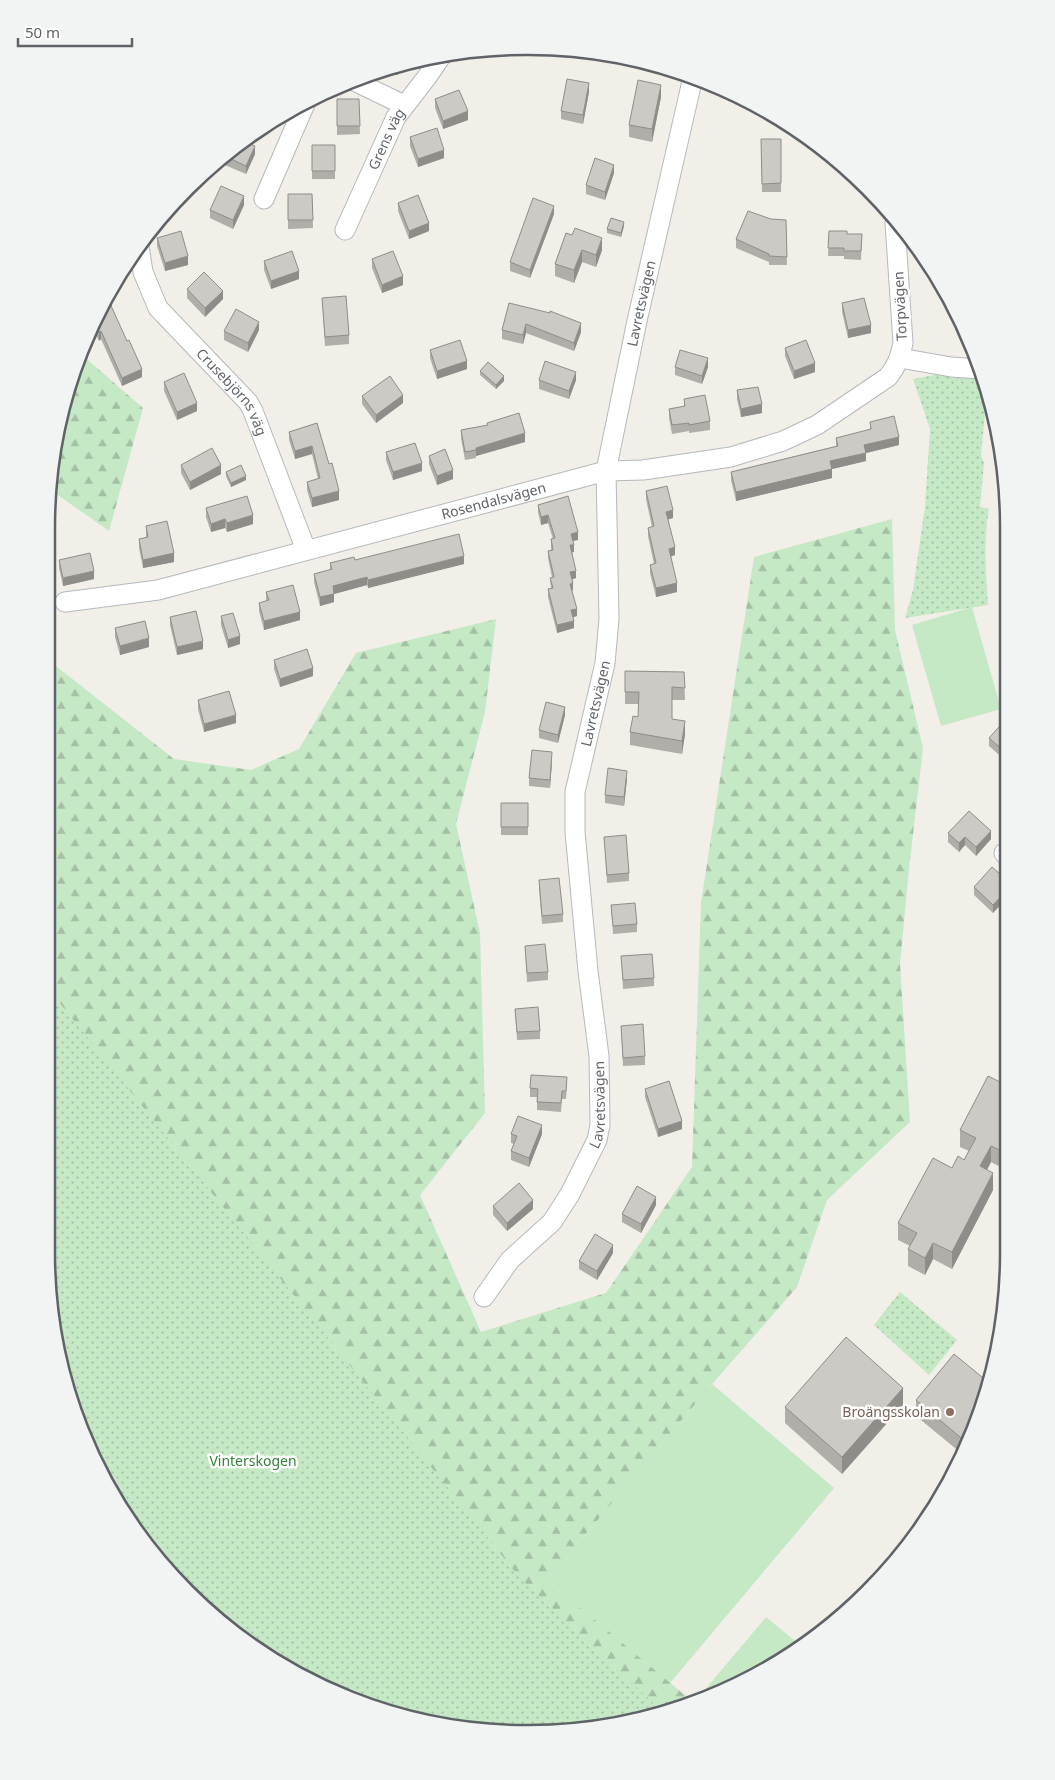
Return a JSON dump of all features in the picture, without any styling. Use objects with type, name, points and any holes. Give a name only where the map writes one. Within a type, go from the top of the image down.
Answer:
[{"type":"street","name":"Grens väg","points":[[345,230],[396,117],[436,64]]},
{"type":"street","name":"Lavretsvägen","points":[[484,1297],[510,1260],[552,1222],[570,1194],[597,1140],[600,1125],[599,1056],[588,971],[574,832],[575,792],[605,663],[610,619],[606,472],[636,321],[690,84]]},
{"type":"street","points":[[362,85],[404,106]]},
{"type":"street","points":[[264,199],[301,113]]},
{"type":"street","name":"Torpvägen","points":[[896,232],[903,343],[900,358]]},
{"type":"street","name":"Crusebjörns väg","points":[[141,257],[143,272],[158,308],[248,402],[306,550]]},
{"type":"street","points":[[900,358],[972,369]]},
{"type":"street","name":"Rosendalsvägen","points":[[65,602],[158,590],[606,472],[643,470],[731,457],[783,441],[817,426],[888,377],[900,358]]},
{"type":"green space","points":[[87,359],[143,408],[109,531],[56,494],[64,435],[71,405]]},
{"type":"green space","points":[[950,372],[975,376],[985,410],[981,455],[984,463],[980,507],[989,509],[986,545],[988,605],[905,618],[913,590],[925,506],[930,429],[913,379]]},
{"type":"green space","points":[[892,519],[895,630],[923,748],[900,964],[910,1122],[827,1200],[797,1287],[712,1384],[547,1580],[687,1697],[620,1716],[589,1721],[528,1725],[466,1721],[435,1716],[376,1700],[347,1689],[291,1662],[240,1627],[193,1587],[153,1540],[118,1489],[91,1433],[71,1375],[59,1314],[55,1252],[55,665],[174,759],[251,770],[299,749],[356,653],[496,619],[485,712],[456,824],[480,933],[485,1113],[420,1195],[481,1332],[606,1293],[692,1167],[701,903],[754,557]]},
{"type":"green space","points":[[972,607],[1000,709],[941,726],[912,625]]},
{"type":"green space","name":"Vinterskogen","points":[[55,997],[520,1578],[657,1707],[589,1721],[528,1725],[466,1721],[405,1709],[347,1689],[291,1662],[216,1608],[172,1564],[135,1515],[118,1489],[104,1461],[80,1404],[64,1345],[56,1283],[55,1252]]},
{"type":"green space","points":[[900,1292],[957,1340],[929,1375],[874,1325]]},
{"type":"green space","points":[[712,1384],[834,1488],[670,1683],[547,1580]]},
{"type":"green space","points":[[766,1617],[795,1641],[764,1662],[704,1690]]},
{"type":"building","points":[[567,79],[589,83],[583,115],[561,111]]},
{"type":"building","points":[[638,80],[661,85],[652,129],[629,125]]},
{"type":"building","points":[[459,90],[468,111],[443,121],[435,99]]},
{"type":"building","points":[[337,99],[359,99],[360,126],[337,126]]},
{"type":"building","points":[[437,128],[444,150],[418,159],[410,137]]},
{"type":"building","points":[[761,139],[781,139],[781,183],[762,184]]},
{"type":"building","points":[[252,145],[255,146],[246,166],[232,159]]},
{"type":"building","points":[[312,145],[335,145],[335,171],[312,171]]},
{"type":"building","points":[[595,158],[614,165],[605,192],[586,185]]},
{"type":"building","points":[[221,186],[244,196],[233,220],[210,210]]},
{"type":"building","points":[[288,194],[312,194],[313,220],[288,220]]},
{"type":"building","points":[[418,195],[429,223],[409,231],[398,203]]},
{"type":"building","points":[[533,198],[554,206],[530,270],[510,262]]},
{"type":"building","points":[[748,211],[771,219],[786,220],[787,257],[769,256],[769,254],[736,239]]},
{"type":"building","points":[[611,218],[624,222],[621,233],[607,229]]},
{"type":"building","points":[[575,228],[602,238],[596,255],[582,250],[574,270],[555,264],[566,233],[572,235]]},
{"type":"building","points":[[181,231],[188,256],[165,263],[157,238]]},
{"type":"building","points":[[829,231],[847,231],[847,234],[862,234],[861,251],[844,251],[844,248],[828,248]]},
{"type":"building","points":[[292,251],[299,271],[271,281],[264,261]]},
{"type":"building","points":[[393,251],[403,276],[382,285],[372,259]]},
{"type":"building","points":[[204,272],[223,291],[205,308],[187,289]]},
{"type":"building","points":[[346,296],[349,335],[325,337],[322,298]]},
{"type":"building","points":[[864,298],[871,325],[848,330],[842,303]]},
{"type":"building","points":[[509,303],[550,313],[550,311],[581,323],[574,343],[526,324],[523,335],[502,330]]},
{"type":"building","points":[[111,305],[142,369],[122,378],[101,331],[99,332]]},
{"type":"building","points":[[236,309],[259,322],[248,343],[224,331]]},
{"type":"building","points":[[460,340],[467,361],[437,371],[430,350]]},
{"type":"building","points":[[806,340],[815,363],[794,371],[785,348]]},
{"type":"building","points":[[680,350],[708,358],[702,376],[675,367]]},
{"type":"building","points":[[545,361],[576,372],[569,391],[539,380]]},
{"type":"building","points":[[488,362],[504,376],[496,385],[480,371]]},
{"type":"building","points":[[184,373],[197,403],[177,412],[164,382]]},
{"type":"building","points":[[390,376],[403,395],[376,415],[362,396]]},
{"type":"building","points":[[758,387],[762,404],[741,409],[737,390]]},
{"type":"building","points":[[705,395],[710,421],[689,425],[689,423],[672,425],[669,409],[685,406],[684,399]]},
{"type":"building","points":[[519,413],[525,433],[465,452],[461,430],[488,425],[487,423]]},
{"type":"building","points":[[894,416],[899,437],[864,445],[866,453],[830,461],[832,469],[736,492],[731,472],[838,446],[836,438],[871,429],[870,422]]},
{"type":"building","points":[[317,423],[329,464],[332,463],[339,491],[312,498],[307,482],[320,478],[312,446],[295,451],[289,432]]},
{"type":"building","points":[[415,443],[422,463],[393,472],[386,452]]},
{"type":"building","points":[[212,448],[221,465],[190,482],[181,465]]},
{"type":"building","points":[[445,449],[453,470],[437,476],[429,456]]},
{"type":"building","points":[[241,465],[246,476],[231,483],[226,472]]},
{"type":"building","points":[[667,486],[673,510],[666,512],[675,547],[669,549],[677,583],[656,588],[650,565],[656,563],[648,528],[654,526],[646,491]]},
{"type":"building","points":[[247,496],[253,515],[227,523],[225,519],[211,524],[206,508]]},
{"type":"building","points":[[568,496],[578,532],[571,534],[574,545],[570,545],[576,571],[570,572],[573,583],[570,584],[577,609],[571,610],[574,621],[557,625],[548,589],[553,588],[550,578],[554,577],[548,551],[553,550],[551,539],[555,538],[548,515],[541,517],[538,505]]},
{"type":"building","points":[[167,521],[174,553],[143,560],[139,539],[148,537],[146,526]]},
{"type":"building","points":[[459,534],[464,556],[368,580],[367,577],[333,586],[334,594],[320,597],[314,574],[332,569],[330,563],[354,557],[355,560]]},
{"type":"building","points":[[90,553],[94,571],[63,578],[59,560]]},
{"type":"building","points":[[293,585],[300,612],[264,621],[259,603],[269,600],[266,592]]},
{"type":"building","points":[[196,611],[203,641],[177,647],[170,617]]},
{"type":"building","points":[[233,613],[240,636],[228,640],[221,616]]},
{"type":"building","points":[[145,621],[149,638],[120,646],[115,628]]},
{"type":"building","points":[[307,649],[313,668],[280,679],[274,660]]},
{"type":"building","points":[[625,671],[684,672],[685,688],[672,687],[672,719],[685,721],[682,741],[630,732],[633,716],[638,717],[639,692],[625,692]]},
{"type":"building","points":[[229,691],[236,715],[204,724],[198,700]]},
{"type":"building","points":[[546,702],[565,707],[558,735],[539,730]]},
{"type":"building","points":[[1000,726],[1000,748],[989,738]]},
{"type":"building","points":[[532,750],[552,752],[550,780],[529,778]]},
{"type":"building","points":[[608,768],[627,771],[624,797],[605,795]]},
{"type":"building","points":[[501,803],[528,803],[528,827],[501,827]]},
{"type":"building","points":[[969,811],[991,831],[976,847],[965,837],[959,843],[948,833]]},
{"type":"building","points":[[626,835],[629,873],[607,875],[604,837]]},
{"type":"building","points":[[992,867],[1000,874],[1000,898],[993,905],[974,887]]},
{"type":"building","points":[[559,878],[563,914],[542,916],[539,880]]},
{"type":"building","points":[[635,903],[637,924],[613,926],[611,905]]},
{"type":"building","points":[[545,944],[548,972],[527,973],[525,946]]},
{"type":"building","points":[[652,954],[654,978],[623,980],[621,956]]},
{"type":"building","points":[[538,1007],[540,1031],[517,1032],[515,1009]]},
{"type":"building","points":[[643,1024],[645,1056],[623,1058],[621,1026]]},
{"type":"building","points":[[531,1075],[567,1077],[566,1091],[562,1091],[561,1103],[537,1102],[538,1089],[530,1088]]},
{"type":"building","points":[[988,1076],[1000,1082],[1000,1150],[991,1146],[980,1166],[993,1173],[952,1252],[933,1243],[925,1258],[908,1249],[917,1233],[898,1223],[933,1158],[952,1168],[958,1156],[964,1160],[976,1138],[960,1130]]},
{"type":"building","points":[[669,1081],[682,1121],[658,1129],[645,1089]]},
{"type":"building","points":[[518,1116],[542,1125],[529,1158],[511,1151],[517,1136],[511,1134]]},
{"type":"building","points":[[519,1183],[533,1200],[507,1223],[493,1206]]},
{"type":"building","points":[[637,1186],[656,1197],[641,1224],[622,1214]]},
{"type":"building","points":[[595,1234],[613,1245],[597,1271],[579,1261]]},
{"type":"building","points":[[846,1337],[903,1388],[842,1457],[785,1407]]},
{"type":"building","name":"Broängsskolan","points":[[954,1354],[983,1378],[962,1438],[916,1400]]},
{"type":"place","name":"Broängsskolan","points":[[950,1412]]}]
